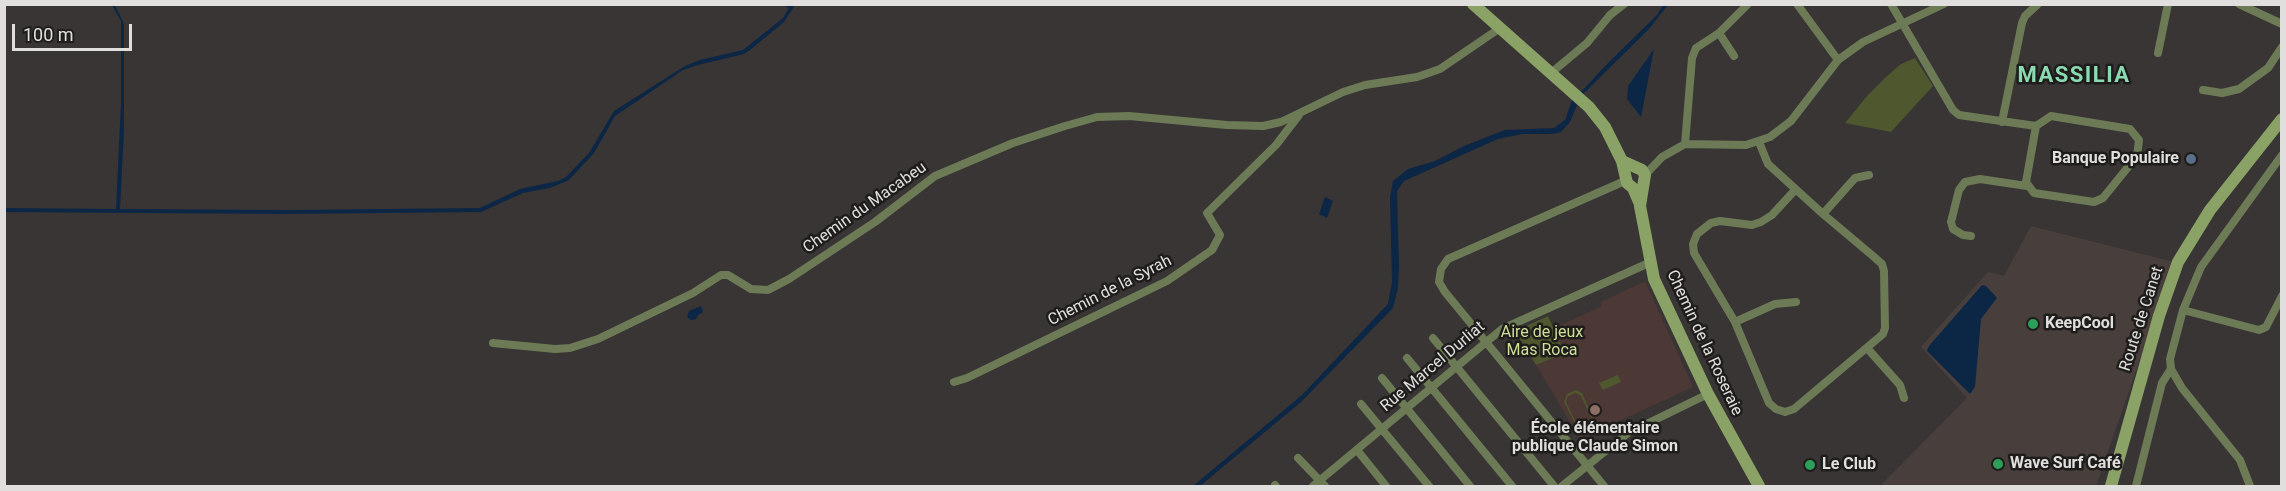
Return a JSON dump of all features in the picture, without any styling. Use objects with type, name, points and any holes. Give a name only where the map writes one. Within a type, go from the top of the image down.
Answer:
[{"type":"main road","name":"Chemin de la Roseraie","points":[[1473,4],[1589,107],[1605,127],[1622,161],[1638,176],[1640,206],[1654,279],[1708,394],[1760,486]]},
{"type":"main road","name":"Route de Canet","points":[[2111,486],[2159,316],[2178,262],[2210,210],[2282,119]]},
{"type":"main road","name":"Route de Canet","points":[[2119,486],[2164,318],[2183,263],[2214,213],[2282,129]]},
{"type":"street","points":[[1551,73],[1587,43],[1610,15],[1624,4]]},
{"type":"street","points":[[1685,144],[1692,58],[1696,48],[1719,33],[1748,4]]},
{"type":"street","points":[[1797,4],[1838,60]]},
{"type":"street","points":[[1891,4],[1953,110],[1959,115],[2036,126],[2051,116],[2130,129],[2139,140],[2137,156],[2103,198],[2094,202],[2034,193],[2027,186],[1980,179],[1965,182],[1959,190],[1951,222],[1953,229],[1963,235],[1971,236]]},
{"type":"street","points":[[1604,486],[1445,292],[1439,282],[1441,269],[1448,259],[1638,176],[1662,157],[1685,144],[1746,146],[1770,137],[1791,122],[1838,60],[1863,42],[1944,4]]},
{"type":"street","points":[[2002,122],[2022,23],[2025,16],[2038,4]]},
{"type":"street","points":[[2158,52],[2168,4]]},
{"type":"street","points":[[2239,4],[2282,24]]},
{"type":"street","name":"Chemin du Macabeu","points":[[493,343],[555,349],[570,348],[598,339],[693,293],[721,275],[728,274],[751,289],[768,290],[789,279],[875,222],[935,176],[1013,143],[1065,126],[1097,117],[1130,116],[1227,125],[1263,126],[1281,122],[1343,92],[1365,85],[1417,77],[1440,69],[1500,28]]},
{"type":"street","points":[[1719,33],[1734,56]]},
{"type":"street","points":[[2203,90],[2222,93],[2239,89],[2268,68],[2282,47]]},
{"type":"street","name":"Chemin de la Syrah","points":[[954,382],[968,378],[1106,309],[1141,295],[1187,269],[1212,250],[1220,235],[1207,213],[1270,152],[1299,115]]},
{"type":"street","points":[[2027,186],[2036,126]]},
{"type":"street","points":[[1759,142],[1768,164],[1882,264],[1884,271],[1885,328],[1883,334],[1794,409],[1785,412],[1776,410],[1769,402],[1735,322],[1694,253],[1693,244],[1696,234],[1711,223],[1720,221],[1752,225],[1761,222],[1772,215],[1795,190]]},
{"type":"street","points":[[2250,486],[2240,460],[2182,388],[2171,369],[2170,359],[2183,310],[2200,267],[2282,155]]},
{"type":"street","points":[[1823,214],[1855,178],[1869,175]]},
{"type":"street","name":"Rue Marcel Durliat","points":[[1319,484],[1502,329],[1651,262]]},
{"type":"street","points":[[2183,310],[2259,330],[2266,327],[2282,296]]},
{"type":"street","points":[[1735,322],[1775,304],[1796,302]]},
{"type":"street","points":[[1433,338],[1554,486]]},
{"type":"street","points":[[1867,348],[1900,386],[1904,398]]},
{"type":"street","points":[[1407,358],[1512,486]]},
{"type":"street","points":[[2136,486],[2162,383],[2171,369]]},
{"type":"street","points":[[1382,378],[1470,486]]},
{"type":"street","points":[[1562,486],[1628,433],[1708,394]]},
{"type":"street","points":[[1361,405],[1429,486]]},
{"type":"street","points":[[1357,450],[1386,486]]},
{"type":"street","points":[[1298,458],[1319,484]]},
{"type":"shaded area","points":[[2031,226],[2174,262],[2096,486],[1880,486],[1967,398],[1921,347],[1988,272],[2004,276]]},
{"type":"shaded area","points":[[1643,282],[1646,283],[1693,387],[1580,439],[1536,365],[1565,353],[1554,328],[1602,306],[1601,302]]},
{"type":"green space","points":[[1915,58],[1933,86],[1891,132],[1845,123],[1887,76],[1901,64]]},
{"type":"green space","name":"Aire de jeux Mas Roca","points":[[1548,316],[1565,353],[1536,365],[1515,331]]},
{"type":"green space","points":[[1618,375],[1621,382],[1603,390],[1599,383]]},
{"type":"green space","points":[[1576,390],[1582,393],[1596,425],[1595,430],[1587,435],[1580,433],[1564,402],[1567,394]],"holes":[[[1576,393],[1581,396],[1594,424],[1593,428],[1585,433],[1580,431],[1566,402],[1568,396]]]},
{"type":"water","points":[[112,5],[115,5],[124,24],[124,130],[120,209],[288,210],[480,208],[520,189],[558,181],[566,177],[589,153],[614,111],[685,66],[743,50],[783,18],[789,8],[783,5],[795,5],[784,22],[744,54],[683,70],[615,116],[594,153],[569,180],[550,188],[523,193],[481,212],[286,214],[5,212],[5,208],[116,209],[121,103],[121,21]]},
{"type":"water","points":[[1663,5],[1668,5],[1648,30],[1581,96],[1579,94],[1657,15]]},
{"type":"water","points":[[1654,49],[1641,117],[1627,99],[1628,86]]},
{"type":"water","points":[[1572,100],[1577,105],[1570,122],[1561,132],[1522,134],[1498,139],[1404,181],[1397,191],[1399,266],[1398,288],[1393,308],[1301,402],[1200,486],[1193,486],[1302,395],[1388,304],[1392,282],[1390,197],[1393,181],[1408,169],[1435,161],[1464,146],[1505,130],[1554,128],[1565,120]]},
{"type":"water","points":[[1325,197],[1333,201],[1327,218],[1319,214]]},
{"type":"water","points":[[1982,285],[1986,286],[1997,298],[1981,319],[1975,387],[1970,394],[1927,351]]},
{"type":"water","points":[[701,306],[703,312],[696,319],[691,320],[687,317],[689,311]]},
{"type":"place","name":"Banque Populaire","points":[[2191,159]]},
{"type":"place","name":"KeepCool","points":[[2033,324]]},
{"type":"place","name":"École élémentaire publique Claude Simon","points":[[1595,410]]},
{"type":"place","name":"Wave Surf Café","points":[[1998,464]]},
{"type":"place","name":"Le Club","points":[[1810,465]]},
{"type":"district","name":"MASSILIA","points":[[2074,76]]}]
